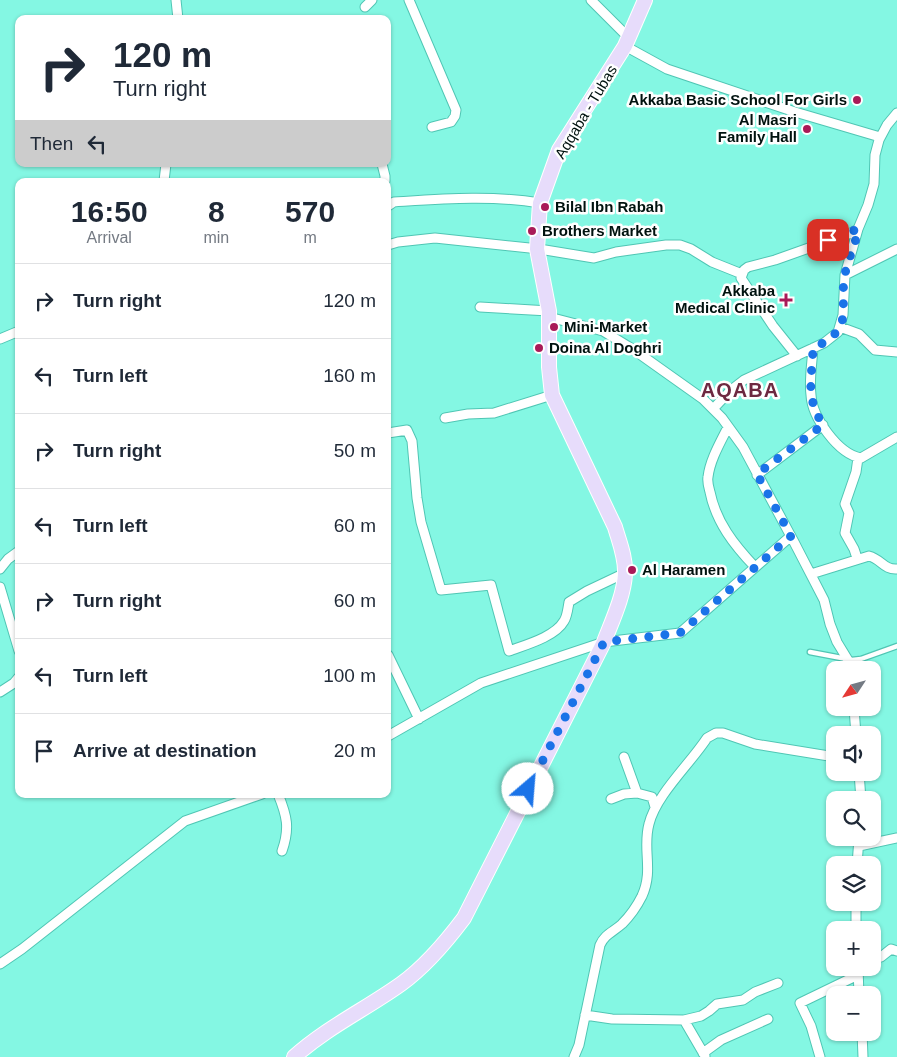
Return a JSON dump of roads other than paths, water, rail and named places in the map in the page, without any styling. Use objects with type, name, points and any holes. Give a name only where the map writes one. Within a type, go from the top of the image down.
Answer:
[{"type":"main road","name":"Aqqaba - Tubas","points":[[625,573],[622,550],[615,527],[552,395],[549,367],[549,314],[537,249],[540,203],[559,150],[627,42],[645,0]]},
{"type":"main road","points":[[294,1057],[312,1040],[402,983],[443,946],[464,918],[604,642],[622,589],[625,573]]},
{"type":"street","points":[[176,0],[178,15]]},
{"type":"street","points":[[409,0],[456,110],[451,122],[432,127]]},
{"type":"street","points":[[591,0],[627,42],[667,69],[795,112],[880,137]]},
{"type":"street","points":[[712,409],[738,384],[829,340],[840,327],[843,315],[845,275],[858,229],[874,184],[875,155],[880,137],[897,113]]},
{"type":"street","points":[[391,204],[394,202],[477,199],[516,199],[540,203]]},
{"type":"street","points":[[797,356],[773,326],[741,278],[742,274],[748,267],[776,260],[858,229]]},
{"type":"street","points":[[391,244],[435,238],[537,249],[594,258],[616,252],[666,245],[680,245],[691,249],[712,262],[742,274]]},
{"type":"street","points":[[845,275],[897,249]]},
{"type":"street","points":[[480,307],[549,314],[603,331],[634,350],[703,399],[743,447],[824,600],[837,642],[849,660]]},
{"type":"street","points":[[840,327],[859,334],[875,350],[897,352]]},
{"type":"street","points":[[0,339],[15,333]]},
{"type":"street","points":[[813,348],[810,393],[814,408],[823,425],[840,447],[858,458],[866,457],[897,437]]},
{"type":"street","points":[[445,418],[468,414],[494,413],[552,395]]},
{"type":"street","points":[[757,474],[823,425]]},
{"type":"street","points":[[728,428],[716,450],[707,478],[712,505],[730,538],[755,567]]},
{"type":"street","points":[[391,433],[407,430],[412,441],[420,522],[441,590],[492,585],[509,651],[530,644],[553,632],[565,621],[569,602],[586,591],[625,573]]},
{"type":"street","points":[[857,558],[845,533],[849,513],[844,504],[856,472],[858,458]]},
{"type":"street","points":[[391,734],[481,684],[604,642],[680,633],[791,536]]},
{"type":"street","points":[[0,569],[15,554]]},
{"type":"street","points":[[811,574],[857,558],[869,556],[877,559],[886,568],[891,570],[897,569]]},
{"type":"street","points":[[0,587],[15,638]]},
{"type":"street","points":[[391,661],[419,719]]},
{"type":"street","points":[[0,692],[15,682]]},
{"type":"street","points":[[574,1057],[579,1044],[602,939],[622,924],[633,911],[646,887],[649,869],[647,832],[656,807],[707,738],[716,733],[722,733],[754,744],[826,756]]},
{"type":"street","points":[[624,757],[637,793]]},
{"type":"street","points":[[611,799],[624,794],[637,793],[652,797],[656,807]]},
{"type":"street","points":[[0,964],[22,949],[185,821],[251,798]]},
{"type":"street","points":[[279,798],[288,824],[282,851]]},
{"type":"street","points":[[881,840],[897,838]]},
{"type":"street","points":[[881,957],[891,949],[897,951]]},
{"type":"street","points":[[820,1057],[811,1026],[800,1003],[849,976]]},
{"type":"street","points":[[585,1015],[612,1019],[684,1020],[700,1016],[717,1004],[743,1000],[755,992],[778,983]]},
{"type":"street","points":[[684,1020],[704,1055],[721,1040],[768,1019]]},
{"type":"street","points":[[863,1041],[864,1057]]},
{"type":"lane","points":[[810,652],[849,660],[862,659],[897,646]]},
{"type":"place","name":"Akkaba Basic School For Girls","points":[[857,100]]},
{"type":"place","name":"Al Masri Family Hall","points":[[807,129]]},
{"type":"place","name":"Bilal Ibn Rabah","points":[[545,207]]},
{"type":"place","name":"Brothers Market","points":[[532,231]]},
{"type":"place","name":"Akkaba Medical Clinic","points":[[786,300]]},
{"type":"place","name":"Mini-Market","points":[[554,327]]},
{"type":"place","name":"Doina Al Doghri","points":[[539,348]]},
{"type":"place","name":"Al Haramen","points":[[632,570]]},
{"type":"district","name":"AQABA","points":[[740,390]]}]
